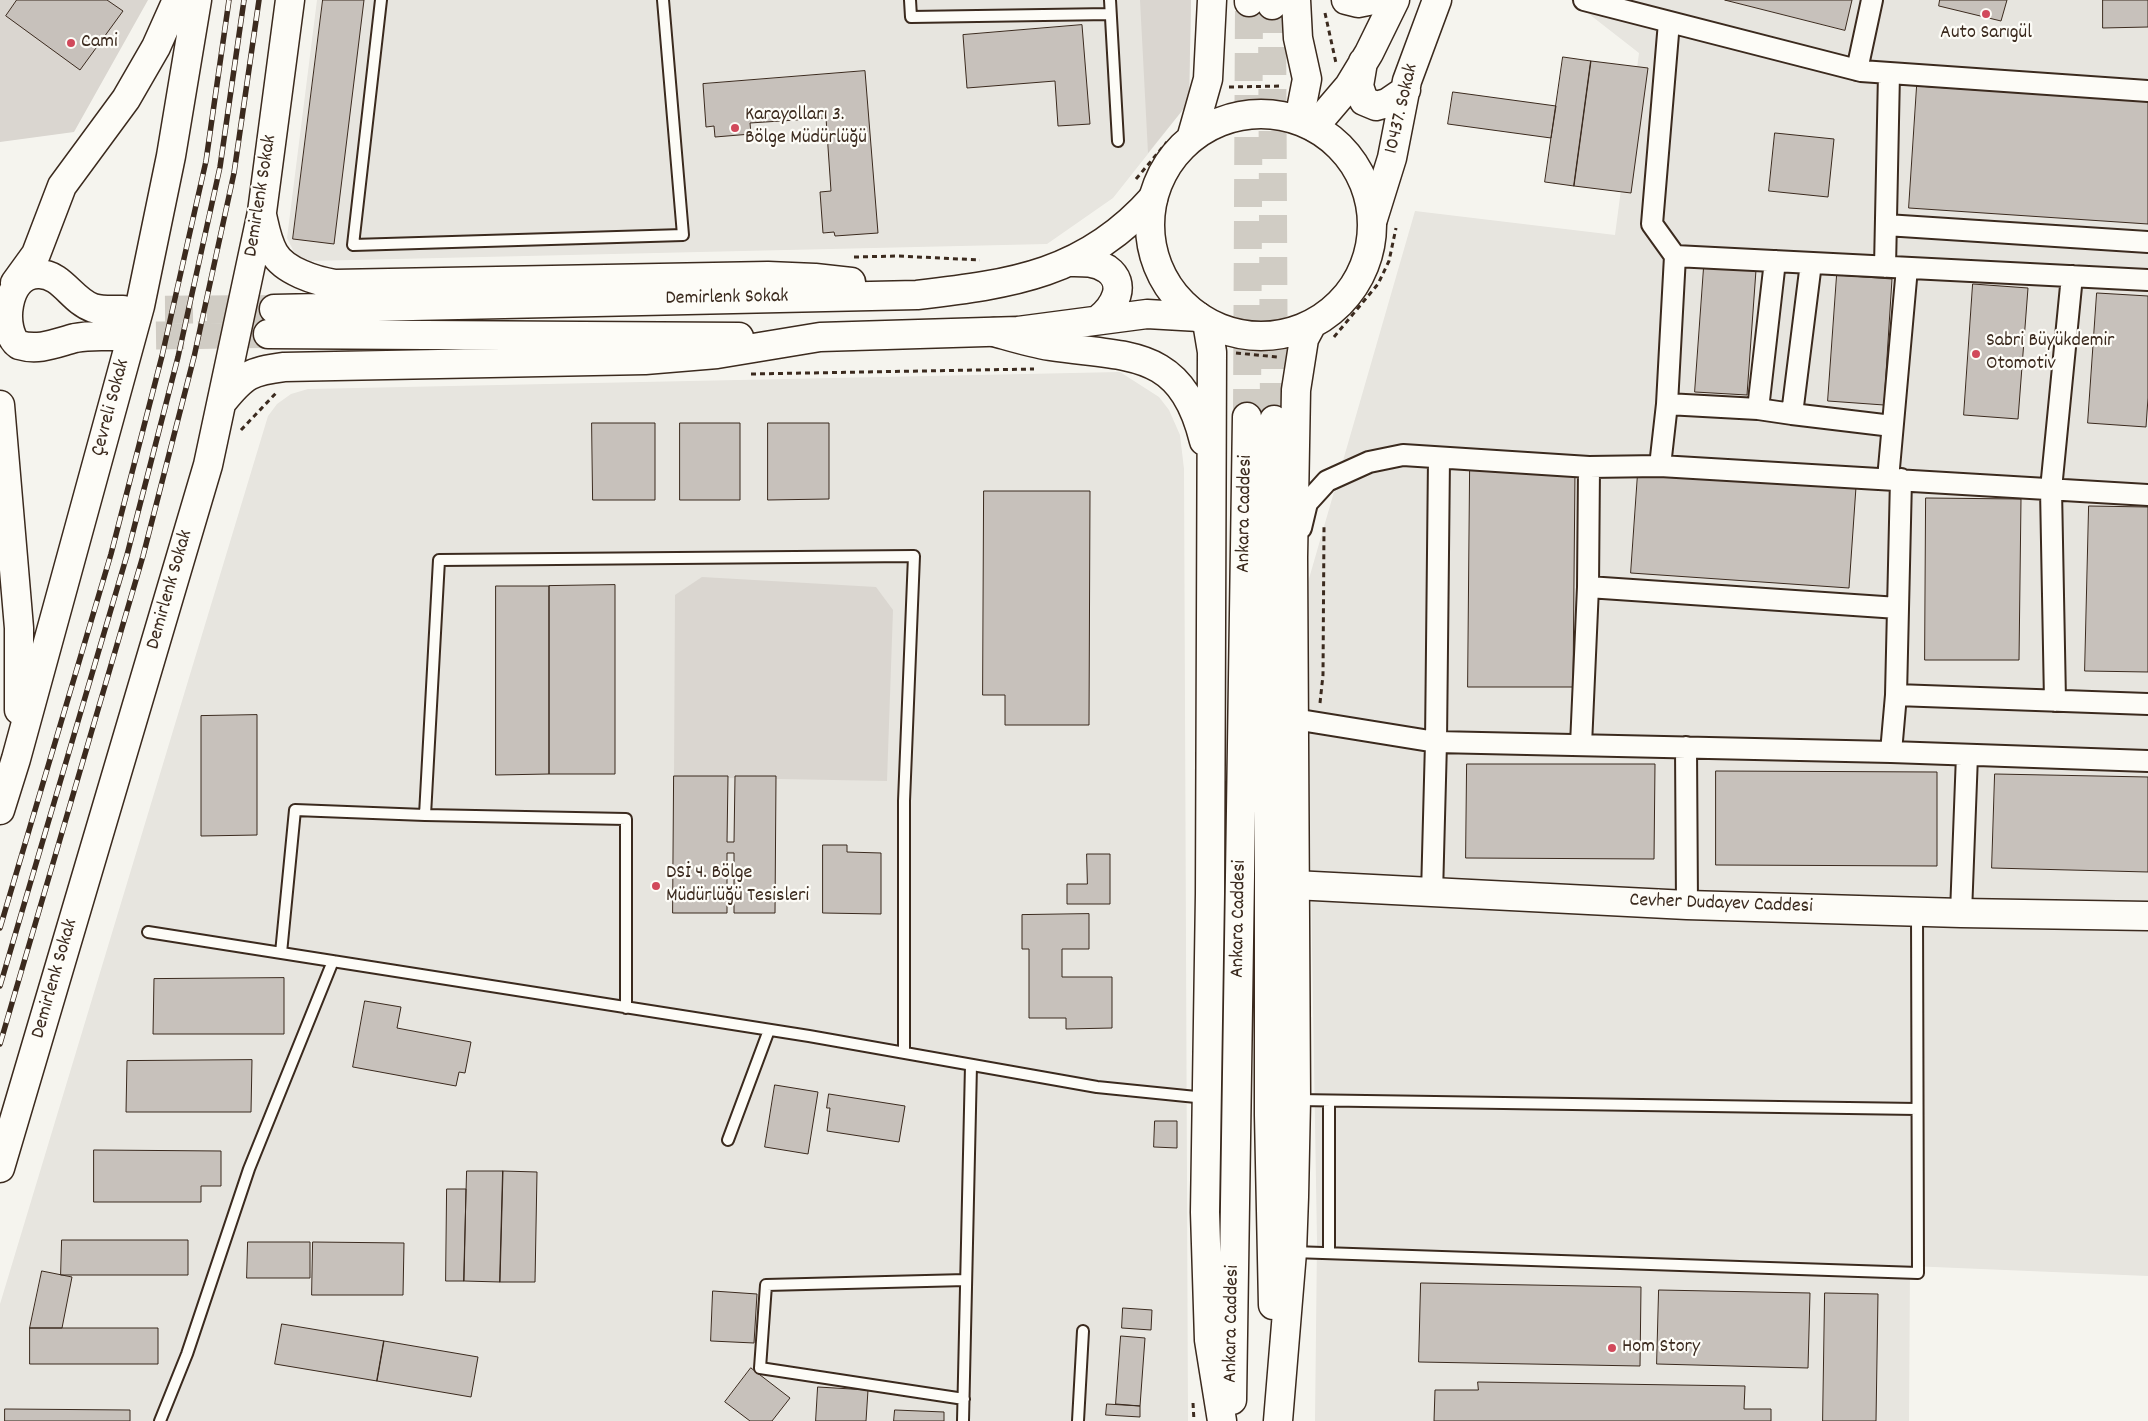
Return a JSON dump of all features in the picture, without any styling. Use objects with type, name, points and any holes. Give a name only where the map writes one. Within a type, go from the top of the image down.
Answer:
[{"type":"street","points":[[114,336],[76,338],[45,347],[32,347],[18,344],[9,339],[3,330],[0,319],[6,296],[36,254],[53,204],[62,186],[126,99],[156,47],[177,0]]},
{"type":"street","name":"Çevreli Sokak","points":[[0,810],[16,759],[145,283],[171,156],[197,0]]},
{"type":"street","name":"Demirlenk Sokak","points":[[0,1168],[205,475],[223,401],[262,212],[290,0]]},
{"type":"street","points":[[1212,0],[1206,87],[1172,159],[1164,171],[1142,192],[1156,261],[1171,290],[1181,302],[1203,320],[1212,352],[1210,894],[1205,1212],[1209,1340],[1222,1421]]},
{"type":"street","points":[[1335,5],[1373,0]]},
{"type":"street","points":[[1307,124],[1342,94],[1364,61],[1395,0]]},
{"type":"street","name":"10437. Sokak","points":[[1385,220],[1392,158],[1406,90],[1420,41],[1437,0]]},
{"type":"street","points":[[1584,0],[1857,70],[2148,91]]},
{"type":"street","points":[[1857,70],[1872,0]]},
{"type":"street","points":[[1268,1],[1298,38],[1307,79],[1307,124]]},
{"type":"street","points":[[1660,466],[1667,404],[1675,256],[1652,224],[1669,22]]},
{"type":"street","points":[[1364,61],[1359,86],[1364,101],[1376,106],[1386,103],[1406,90]]},
{"type":"street","points":[[1885,267],[1889,73]]},
{"type":"street","points":[[1180,139],[1219,122],[1242,116],[1267,114],[1307,124],[1328,136],[1351,158],[1385,220],[1372,237],[1369,255],[1353,288],[1321,334],[1304,339],[1296,390],[1293,557],[1306,721],[1294,885],[1296,1100],[1292,1252],[1277,1421]]},
{"type":"street","name":"Demirlenk Sokak","points":[[820,337],[271,322],[917,295],[997,285],[1044,272],[1084,255],[1111,237],[1137,216],[1142,192]]},
{"type":"street","points":[[262,212],[267,238],[275,255],[302,275],[336,284],[768,276],[824,279],[917,295]]},
{"type":"street","points":[[1886,225],[2148,242]]},
{"type":"street","points":[[1675,256],[2148,280]]},
{"type":"street","points":[[1758,409],[1774,261]]},
{"type":"street","points":[[1068,262],[1089,262],[1107,269],[1114,276],[1117,294],[1114,304],[1099,319]]},
{"type":"street","points":[[1792,414],[1811,263]]},
{"type":"street","points":[[1891,752],[1896,695],[1898,608],[1892,426],[1907,268]]},
{"type":"street","points":[[15,284],[27,276],[39,274],[50,276],[60,282],[80,301],[92,308],[123,310]]},
{"type":"street","points":[[2055,701],[2051,489],[2072,276]]},
{"type":"street","points":[[223,401],[240,380],[261,370],[284,367],[645,360],[717,354],[820,337],[1027,330],[1099,319],[1161,314],[1203,320],[1236,333],[1259,336],[1321,334]]},
{"type":"street","points":[[994,332],[1050,346],[1133,357],[1162,368],[1180,386],[1192,408],[1202,434],[1211,470]]},
{"type":"street","points":[[1667,404],[1758,409],[1892,426]]},
{"type":"street","points":[[0,405],[20,628],[20,710],[16,759]]},
{"type":"street","name":"Ankara Caddesi","points":[[1232,1421],[1247,417]]},
{"type":"street","name":"Ankara Caddesi","points":[[1274,420],[1268,712],[1269,1115],[1270,1225],[1277,1421]]},
{"type":"street","points":[[1293,557],[1308,503],[1327,481],[1369,462],[1403,455],[1589,467],[1660,466],[2148,494]]},
{"type":"street","points":[[1432,894],[1436,742],[1439,458]]},
{"type":"street","points":[[1581,745],[1588,587],[1589,467]]},
{"type":"street","points":[[1588,587],[1898,608]]},
{"type":"street","points":[[1896,695],[2148,704]]},
{"type":"street","points":[[1306,721],[1436,742],[1891,752],[2148,761]]},
{"type":"street","points":[[1686,747],[1686,905]]},
{"type":"street","points":[[1960,913],[1966,755]]},
{"type":"street","name":"Cevher Dudayev Caddesi","points":[[1294,885],[1432,894],[1686,905],[2148,916]]},
{"type":"lane","points":[[382,0],[353,245],[683,235],[663,0]]},
{"type":"lane","points":[[910,0],[911,16],[1110,14]]},
{"type":"lane","points":[[1110,0],[1118,141]]},
{"type":"lane","points":[[425,814],[439,560],[914,556],[904,802],[904,1053]]},
{"type":"lane","points":[[282,953],[295,810],[626,819],[626,1008]]},
{"type":"lane","points":[[1292,1252],[1918,1273],[1917,912]]},
{"type":"lane","points":[[148,932],[768,1030],[1097,1087],[1208,1098]]},
{"type":"lane","points":[[160,1421],[187,1354],[249,1169],[332,961]]},
{"type":"lane","points":[[728,1140],[768,1030]]},
{"type":"lane","points":[[963,1421],[971,1065]]},
{"type":"lane","points":[[1296,1100],[1918,1109]]},
{"type":"lane","points":[[1329,1101],[1329,1253]]},
{"type":"lane","points":[[964,1399],[760,1368],[766,1285],[966,1280]]},
{"type":"lane","points":[[1078,1421],[1084,1331]]},
{"type":"path","points":[[1335,5],[1342,94]]},
{"type":"path","points":[[1206,87],[1292,85],[1307,79]]},
{"type":"path","points":[[1142,192],[1180,139]]},
{"type":"path","points":[[1321,334],[1340,328],[1378,284],[1389,261],[1385,220]]},
{"type":"path","points":[[1212,352],[1300,360]]},
{"type":"path","points":[[1306,721],[1322,676],[1324,526]]},
{"type":"path","points":[[1193,1394],[1194,1421]]},
{"type":"shaded area","points":[[0,0],[148,0],[74,132],[0,142]]},
{"type":"shaded area","name":"Karayolları 3. Bölge Müdürlüğü","points":[[317,0],[1191,0],[1189,102],[1113,198],[1047,244],[309,261],[301,258],[294,252],[287,238]]},
{"type":"shaded area","points":[[1140,0],[1191,0],[1189,102],[1148,153]]},
{"type":"shaded area","points":[[1571,0],[2148,0],[2148,1276],[1910,1266],[1909,1421],[1315,1421],[1317,1241],[1306,589],[1415,211],[1615,235],[1639,53]]},
{"type":"shaded area","name":"DSİ 4. Bölge Müdürlüğü Tesisleri","points":[[1120,372],[1159,397],[1169,410],[1180,435],[1184,469],[1188,1421],[0,1421],[0,1304],[268,416],[277,404],[291,394],[308,389]]},
{"type":"shaded area","points":[[702,577],[876,587],[893,610],[887,781],[674,777],[675,595]]},
{"type":"building","name":"Cami","points":[[17,0],[107,0],[123,11],[80,70],[6,16]]},
{"type":"building","points":[[323,0],[364,0],[334,244],[293,239]]},
{"type":"building","points":[[1725,0],[1852,0],[1845,30]]},
{"type":"building","name":"Auto Sarıgül","points":[[1940,0],[2007,0],[2001,21],[1939,6]]},
{"type":"building","points":[[2103,0],[2148,0],[2148,27],[2103,28]]},
{"type":"building","points":[[1082,25],[1090,124],[1058,126],[1055,81],[967,88],[963,35]]},
{"type":"building","points":[[1563,57],[1591,61],[1574,186],[1545,182]]},
{"type":"building","points":[[1591,61],[1648,68],[1631,193],[1574,186]]},
{"type":"building","points":[[865,71],[878,233],[835,236],[834,232],[823,233],[820,192],[831,191],[826,118],[750,123],[751,134],[715,137],[714,126],[706,127],[703,84]]},
{"type":"building","points":[[1917,86],[2148,101],[2148,224],[1909,208]]},
{"type":"building","points":[[1453,92],[1556,106],[1551,138],[1448,124]]},
{"type":"building","points":[[1775,133],[1834,139],[1828,197],[1769,191]]},
{"type":"building","points":[[1704,267],[1756,270],[1747,395],[1695,392]]},
{"type":"building","points":[[1837,275],[1892,279],[1884,405],[1828,401]]},
{"type":"building","points":[[1973,284],[2028,288],[2018,419],[1964,415]]},
{"type":"building","points":[[2097,293],[2148,296],[2148,398],[2146,427],[2088,423]]},
{"type":"building","points":[[592,423],[655,423],[655,500],[593,500]]},
{"type":"building","points":[[680,423],[740,423],[740,500],[680,500]]},
{"type":"building","points":[[768,423],[829,423],[829,499],[768,500]]},
{"type":"building","points":[[1470,470],[1575,471],[1573,687],[1468,687]]},
{"type":"building","points":[[1638,473],[1856,487],[1849,588],[1631,573]]},
{"type":"building","points":[[984,491],[1090,491],[1089,725],[1005,725],[1005,695],[983,695]]},
{"type":"building","points":[[1926,498],[2021,499],[2019,660],[1925,660]]},
{"type":"building","points":[[2089,506],[2148,507],[2148,672],[2085,671]]},
{"type":"building","points":[[615,585],[615,774],[549,774],[549,586]]},
{"type":"building","points":[[496,586],[549,586],[549,774],[496,775]]},
{"type":"building","points":[[257,715],[257,835],[201,836],[201,716]]},
{"type":"building","points":[[1467,764],[1655,764],[1654,859],[1466,858]]},
{"type":"building","points":[[1716,771],[1937,772],[1937,866],[1716,865]]},
{"type":"building","points":[[1995,774],[2148,777],[2148,872],[1992,868]]},
{"type":"building","points":[[674,776],[728,776],[727,842],[734,842],[735,776],[776,776],[775,913],[734,913],[734,853],[727,853],[727,913],[673,913]]},
{"type":"building","points":[[823,845],[847,845],[847,852],[881,853],[881,914],[823,913]]},
{"type":"building","points":[[1087,854],[1110,854],[1110,904],[1067,904],[1067,884],[1087,884]]},
{"type":"building","points":[[1089,914],[1089,949],[1062,949],[1062,977],[1112,977],[1112,1028],[1066,1029],[1066,1018],[1029,1018],[1029,949],[1022,949],[1022,915]]},
{"type":"building","points":[[284,978],[284,1034],[153,1034],[154,979]]},
{"type":"building","points":[[365,1001],[401,1007],[397,1028],[471,1042],[465,1073],[459,1072],[456,1086],[353,1067]]},
{"type":"building","points":[[252,1060],[251,1112],[126,1112],[127,1061]]},
{"type":"building","points":[[775,1085],[818,1092],[808,1154],[765,1147]]},
{"type":"building","points":[[829,1094],[905,1106],[899,1142],[827,1131],[830,1108],[827,1108]]},
{"type":"building","points":[[1155,1121],[1177,1121],[1177,1148],[1154,1147]]},
{"type":"building","points":[[94,1150],[221,1151],[221,1186],[201,1186],[201,1202],[94,1202]]},
{"type":"building","points":[[467,1171],[503,1171],[500,1282],[464,1281]]},
{"type":"building","points":[[503,1171],[537,1172],[535,1282],[500,1282]]},
{"type":"building","points":[[447,1189],[466,1189],[464,1281],[446,1281]]},
{"type":"building","points":[[62,1240],[188,1240],[188,1275],[61,1275]]},
{"type":"building","points":[[248,1242],[310,1242],[310,1278],[247,1278]]},
{"type":"building","points":[[313,1242],[404,1243],[403,1295],[312,1295]]},
{"type":"building","points":[[42,1271],[72,1277],[62,1328],[30,1328]]},
{"type":"building","points":[[1421,1283],[1641,1287],[1640,1366],[1419,1362]]},
{"type":"building","points":[[1659,1290],[1810,1293],[1808,1368],[1657,1364]]},
{"type":"building","points":[[713,1291],[757,1294],[754,1343],[711,1341]]},
{"type":"building","points":[[1825,1293],[1878,1294],[1876,1421],[1823,1421]]},
{"type":"building","points":[[1123,1308],[1152,1310],[1151,1330],[1122,1328]]},
{"type":"building","points":[[282,1324],[384,1341],[377,1381],[275,1364]]},
{"type":"building","points":[[30,1328],[158,1328],[158,1364],[30,1364]]},
{"type":"building","points":[[1121,1336],[1145,1338],[1140,1406],[1116,1404]]},
{"type":"building","points":[[384,1341],[478,1357],[471,1397],[377,1381]]},
{"type":"building","points":[[751,1368],[790,1398],[772,1421],[750,1421],[725,1402]]},
{"type":"building","points":[[1478,1382],[1745,1386],[1744,1409],[1771,1409],[1771,1421],[1434,1421],[1435,1390],[1478,1390]]},
{"type":"building","points":[[818,1387],[868,1390],[866,1421],[816,1421]]},
{"type":"building","points":[[1107,1404],[1140,1406],[1140,1417],[1106,1415]]},
{"type":"building","points":[[5,1409],[130,1410],[130,1421],[5,1421]]},
{"type":"building","points":[[895,1410],[944,1412],[944,1421],[894,1421]]},
{"type":"tunnel","points":[[1247,417],[1249,2]]},
{"type":"tunnel","points":[[1272,5],[1274,420]]},
{"type":"tunnel","points":[[123,310],[274,309]]},
{"type":"tunnel","points":[[114,336],[268,334]]},
{"type":"railway","points":[[0,928],[111,554],[162,356],[206,161],[229,0]]},
{"type":"railway","points":[[0,986],[127,555],[178,357],[220,167],[244,0]]},
{"type":"railway","points":[[0,1044],[143,556],[194,357],[234,173],[259,0]]},
{"type":"place","name":"Auto Sarıgül","points":[[1986,14]]},
{"type":"place","name":"Cami","points":[[71,43]]},
{"type":"place","name":"Karayolları 3. Bölge Müdürlüğü","points":[[735,128]]},
{"type":"place","name":"Sabri Büyükdemir Otomotiv","points":[[1976,354]]},
{"type":"place","name":"DSİ 4. Bölge Müdürlüğü Tesisleri","points":[[656,886]]},
{"type":"place","name":"Hom Story","points":[[1612,1348]]}]
